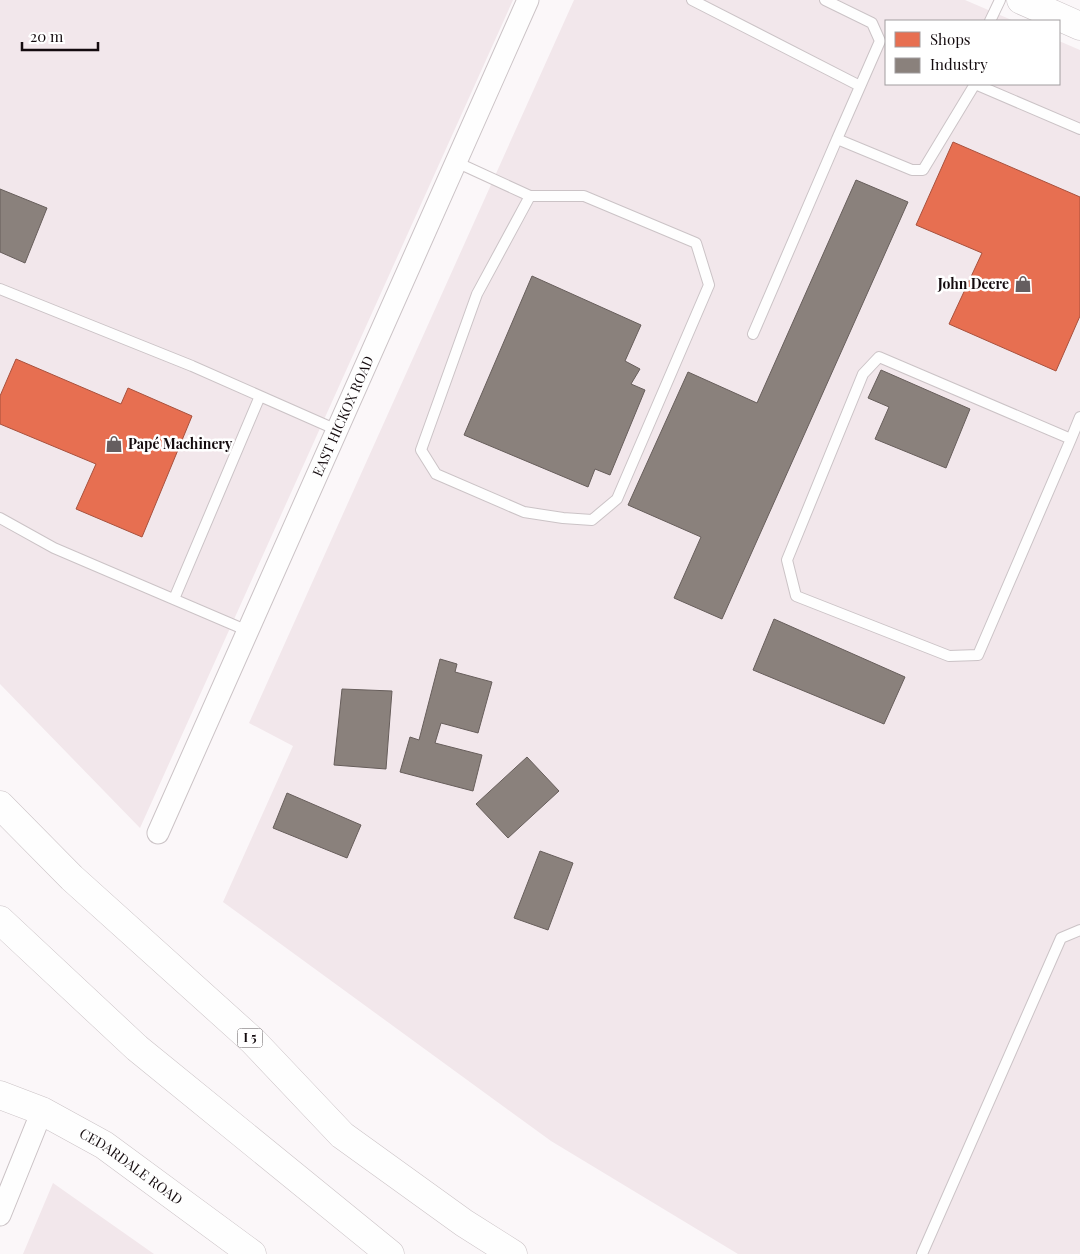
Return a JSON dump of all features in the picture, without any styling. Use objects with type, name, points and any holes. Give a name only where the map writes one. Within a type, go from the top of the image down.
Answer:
[{"type":"main road","points":[[1021,0],[1054,7],[1080,26]]},
{"type":"main road","name":"I 5","points":[[0,806],[79,885],[254,1041],[342,1135],[464,1223],[513,1254]]},
{"type":"main road","points":[[0,920],[137,1048],[390,1254]]},
{"type":"main road","name":"CEDARDALE ROAD","points":[[0,1095],[42,1112],[104,1145],[252,1254]]},
{"type":"street","name":"EAST HICKOX ROAD","points":[[158,833],[528,0]]},
{"type":"street","points":[[0,1215],[42,1112]]},
{"type":"lane","points":[[692,0],[860,86]]},
{"type":"lane","points":[[753,334],[880,41],[872,23],[825,0]]},
{"type":"lane","points":[[990,20],[1000,0]]},
{"type":"lane","points":[[837,138],[912,170],[923,170],[974,85]]},
{"type":"lane","points":[[977,85],[1080,129]]},
{"type":"lane","points":[[456,162],[530,196],[584,196],[696,243],[709,285],[617,499],[592,520],[524,512],[436,474],[421,450],[476,294],[530,196]]},
{"type":"lane","points":[[0,290],[192,366],[337,430]]},
{"type":"lane","points":[[1071,439],[879,357],[863,374],[787,560],[796,596],[949,656],[978,654],[1071,439],[1080,417]]},
{"type":"lane","points":[[174,599],[260,396]]},
{"type":"lane","points":[[0,518],[54,548],[248,631]]},
{"type":"lane","points":[[922,1254],[1061,938],[1080,930]]},
{"type":"shaded area","name":"Papé Machinery","points":[[0,0],[513,0],[140,828],[0,684]]},
{"type":"shaded area","points":[[574,0],[965,0],[1012,20],[885,20],[885,85],[1060,85],[1060,41],[1080,50],[1080,1254],[738,1254],[551,1141],[223,902],[293,746],[249,723]]},
{"type":"shaded area","points":[[53,1183],[154,1254],[23,1254]]},
{"type":"building: Shops","name":"John Deere","points":[[953,142],[1080,197],[1080,316],[1056,371],[949,324],[982,253],[916,225]]},
{"type":"building: Shops","name":"Papé Machinery","points":[[16,359],[121,404],[128,388],[192,416],[142,537],[76,509],[96,464],[0,424],[0,396]]},
{"type":"building: Industry","points":[[856,180],[908,202],[722,619],[674,598],[701,537],[628,505],[688,372],[757,403]]},
{"type":"building: Industry","points":[[0,189],[47,208],[25,263],[0,252]]},
{"type":"building: Industry","points":[[532,276],[641,325],[625,361],[640,369],[631,384],[645,390],[610,475],[595,469],[588,487],[464,435]]},
{"type":"building: Industry","points":[[881,370],[970,409],[946,468],[875,439],[889,407],[868,398]]},
{"type":"building: Industry","points":[[774,619],[905,677],[884,724],[753,670]]},
{"type":"building: Industry","points":[[440,659],[457,664],[455,672],[492,682],[478,733],[441,723],[435,743],[482,755],[473,791],[400,772],[410,737],[419,740]]},
{"type":"building: Industry","points":[[342,689],[392,691],[386,769],[334,765]]},
{"type":"building: Industry","points":[[527,757],[559,791],[508,838],[476,804]]},
{"type":"building: Industry","points":[[287,793],[361,825],[347,858],[273,828]]},
{"type":"building: Industry","points":[[540,851],[573,863],[548,930],[514,918]]},
{"type":"place","name":"John Deere","points":[[1023,284]]},
{"type":"place","name":"Papé Machinery","points":[[114,444]]}]
